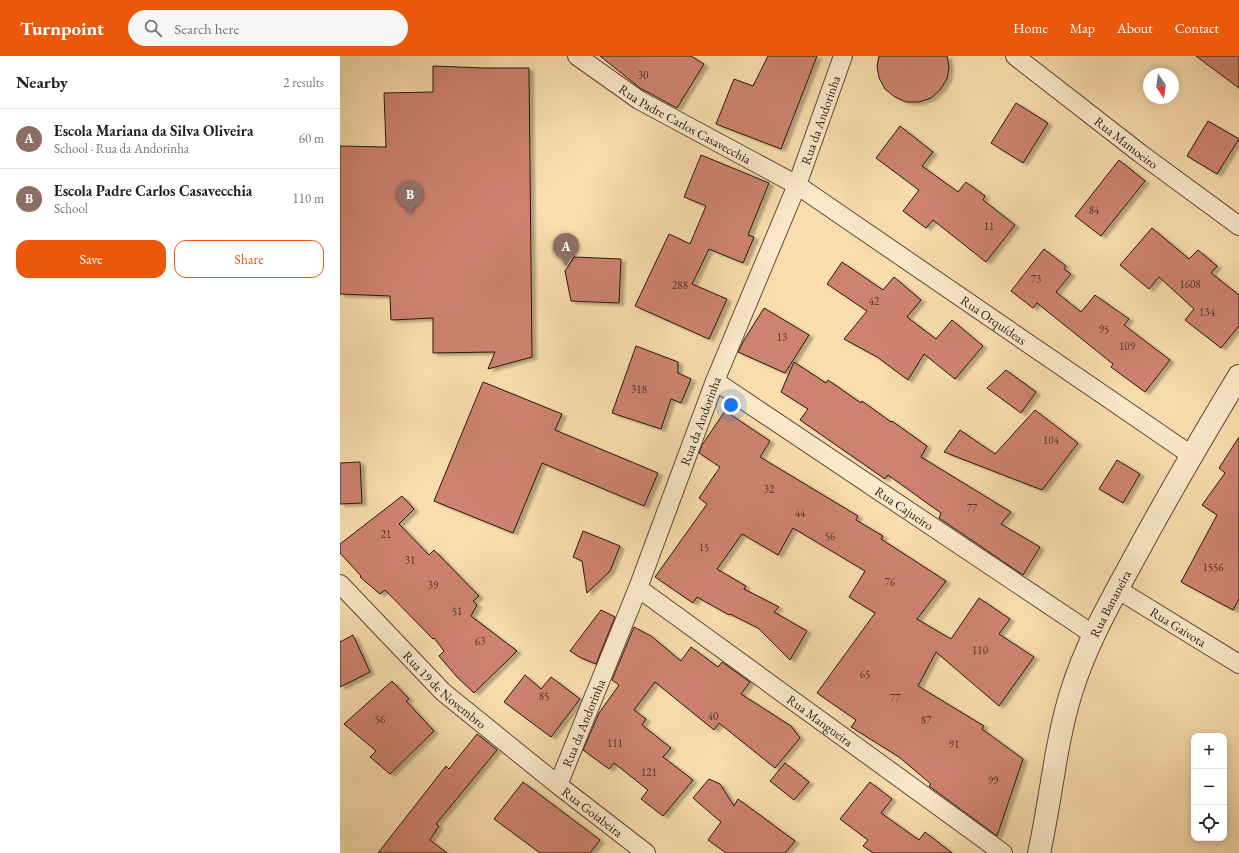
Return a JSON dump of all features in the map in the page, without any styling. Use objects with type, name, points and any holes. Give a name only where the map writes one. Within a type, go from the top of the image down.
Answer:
[{"type":"street","name":"Rua Padre Carlos Casavecchia","points":[[577,56],[639,100],[797,185]]},
{"type":"street","name":"Rua da Andorinha","points":[[558,785],[638,588],[715,381],[797,185],[843,56]]},
{"type":"street","name":"Rua Mamoeiro","points":[[1015,56],[1153,163],[1239,226]]},
{"type":"street","name":"Rua Orquídeas","points":[[797,185],[1191,456]]},
{"type":"street","name":"Rua Bananeira","points":[[1039,853],[1048,813],[1058,744],[1071,693],[1094,635],[1117,589],[1191,456],[1239,376]]},
{"type":"street","name":"Rua Cajueiro","points":[[715,381],[1094,635]]},
{"type":"street","name":"Rua 19 de Novembro","points":[[340,584],[444,692],[558,785]]},
{"type":"street","name":"Rua Mangueira","points":[[638,588],[1003,853]]},
{"type":"street","name":"Rua Gaivota","points":[[1117,589],[1239,664]]},
{"type":"street","name":"Rua Goiabeira","points":[[558,785],[638,851]]},
{"type":"building","points":[[600,56],[691,56],[704,64],[677,108],[640,88]]},
{"type":"building","points":[[768,56],[817,56],[781,149],[716,124],[734,79],[753,86]]},
{"type":"building","points":[[879,56],[947,56],[949,67],[947,79],[940,90],[931,98],[919,102],[906,102],[895,97],[885,89],[879,78],[877,66]]},
{"type":"building","points":[[1196,56],[1239,56],[1239,88]]},
{"type":"building","points":[[433,66],[529,68],[532,357],[488,369],[495,352],[433,353],[433,318],[391,320],[390,296],[340,294],[340,146],[386,147],[384,93],[433,92]]},
{"type":"building","points":[[1016,103],[1048,123],[1023,163],[991,143]]},
{"type":"building","points":[[1208,121],[1239,139],[1217,174],[1187,156]]},
{"type":"building","points":[[900,126],[933,152],[922,166],[958,192],[966,182],[985,196],[983,200],[1015,225],[986,262],[933,220],[926,228],[903,211],[919,190],[876,158]]},
{"type":"building","points":[[701,155],[769,183],[748,235],[754,237],[743,263],[709,249],[692,284],[727,299],[709,339],[635,306],[669,234],[690,244],[706,206],[684,197]]},
{"type":"building","points":[[1119,160],[1145,181],[1101,236],[1075,216]]},
{"type":"building","points":[[1152,228],[1189,259],[1198,250],[1217,266],[1211,273],[1239,295],[1239,326],[1221,348],[1185,320],[1194,309],[1159,277],[1149,289],[1120,265]]},
{"type":"building","points":[[1044,249],[1066,266],[1064,269],[1071,274],[1056,292],[1081,312],[1095,295],[1129,319],[1124,325],[1170,360],[1145,392],[1111,367],[1113,364],[1037,303],[1033,308],[1011,291]]},
{"type":"building","points":[[574,257],[621,259],[619,303],[571,301],[565,271]]},
{"type":"building","points":[[842,262],[883,290],[894,277],[921,300],[907,317],[936,339],[952,320],[983,346],[955,379],[924,354],[908,380],[877,357],[844,339],[867,311],[827,284]]},
{"type":"building","points":[[764,308],[809,335],[785,373],[738,352]]},
{"type":"building","points":[[636,346],[678,362],[678,373],[691,379],[681,403],[671,399],[661,429],[612,413]]},
{"type":"building","points":[[794,362],[826,383],[828,380],[861,403],[862,401],[891,422],[892,421],[927,446],[921,457],[1011,512],[1001,524],[1040,547],[1023,575],[939,518],[941,513],[888,475],[885,479],[800,420],[808,409],[781,392]]},
{"type":"building","points":[[1006,370],[1036,392],[1021,413],[987,388]]},
{"type":"building","points":[[483,382],[562,414],[555,430],[658,473],[644,506],[542,463],[513,533],[434,501]]},
{"type":"building","points":[[1035,410],[1078,443],[1042,490],[944,452],[960,430],[995,454]]},
{"type":"building","points":[[725,411],[770,441],[760,457],[858,516],[856,520],[883,536],[881,539],[946,581],[917,619],[951,639],[979,598],[1010,619],[999,634],[1034,657],[999,706],[936,652],[918,686],[984,726],[982,729],[1023,759],[997,836],[929,786],[931,784],[899,757],[851,727],[856,720],[817,693],[875,613],[849,597],[865,571],[793,528],[778,555],[742,534],[717,569],[746,586],[744,589],[779,607],[774,612],[807,631],[790,660],[758,628],[730,614],[729,615],[697,597],[693,603],[655,577],[707,504],[699,498],[720,467],[699,453],[702,445]]},
{"type":"building","points":[[1239,437],[1239,599],[1233,610],[1181,582],[1217,515],[1202,505],[1225,473],[1219,468]]},
{"type":"building","points":[[1117,460],[1140,474],[1123,503],[1099,489]]},
{"type":"building","points":[[360,462],[362,503],[340,504],[340,463]]},
{"type":"building","points":[[402,496],[414,509],[399,524],[429,555],[434,550],[479,596],[473,601],[477,605],[471,616],[517,651],[474,693],[457,677],[439,656],[444,651],[434,638],[433,639],[385,590],[380,594],[360,577],[361,576],[340,553],[340,544]]},
{"type":"building","points":[[583,531],[620,546],[610,571],[587,593],[582,561],[573,557]]},
{"type":"building","points":[[601,610],[615,617],[596,664],[581,658],[570,651]]},
{"type":"building","points":[[634,627],[651,636],[681,661],[691,647],[718,667],[722,662],[750,682],[741,694],[791,726],[800,738],[775,768],[719,723],[714,730],[655,682],[634,710],[646,719],[642,725],[671,748],[663,757],[693,780],[663,816],[641,799],[648,790],[614,763],[609,769],[583,750],[599,713],[619,685],[612,680]]},
{"type":"building","points":[[353,635],[370,672],[340,687],[340,642]]},
{"type":"building","points":[[525,675],[541,689],[551,677],[580,699],[551,737],[504,702]]},
{"type":"building","points":[[392,681],[409,699],[406,701],[434,731],[390,774],[370,757],[376,751],[344,724]]},
{"type":"building","points":[[477,734],[497,750],[436,824],[439,826],[430,840],[447,853],[378,853],[446,766],[449,769]]},
{"type":"building","points":[[785,763],[809,782],[794,800],[770,781]]},
{"type":"building","points":[[709,779],[720,784],[734,806],[738,799],[795,841],[785,853],[726,853],[708,840],[721,822],[693,798]]},
{"type":"building","points":[[523,782],[600,840],[590,853],[540,853],[494,819]]},
{"type":"building","points":[[870,782],[892,799],[881,813],[919,840],[925,832],[952,853],[873,853],[863,846],[868,840],[840,819]]},
{"type":"place","name":"Escola Padre Carlos Casavecchia","points":[[410,214]]},
{"type":"place","name":"Escola Mariana da Silva Oliveira","points":[[566,266]]}]
